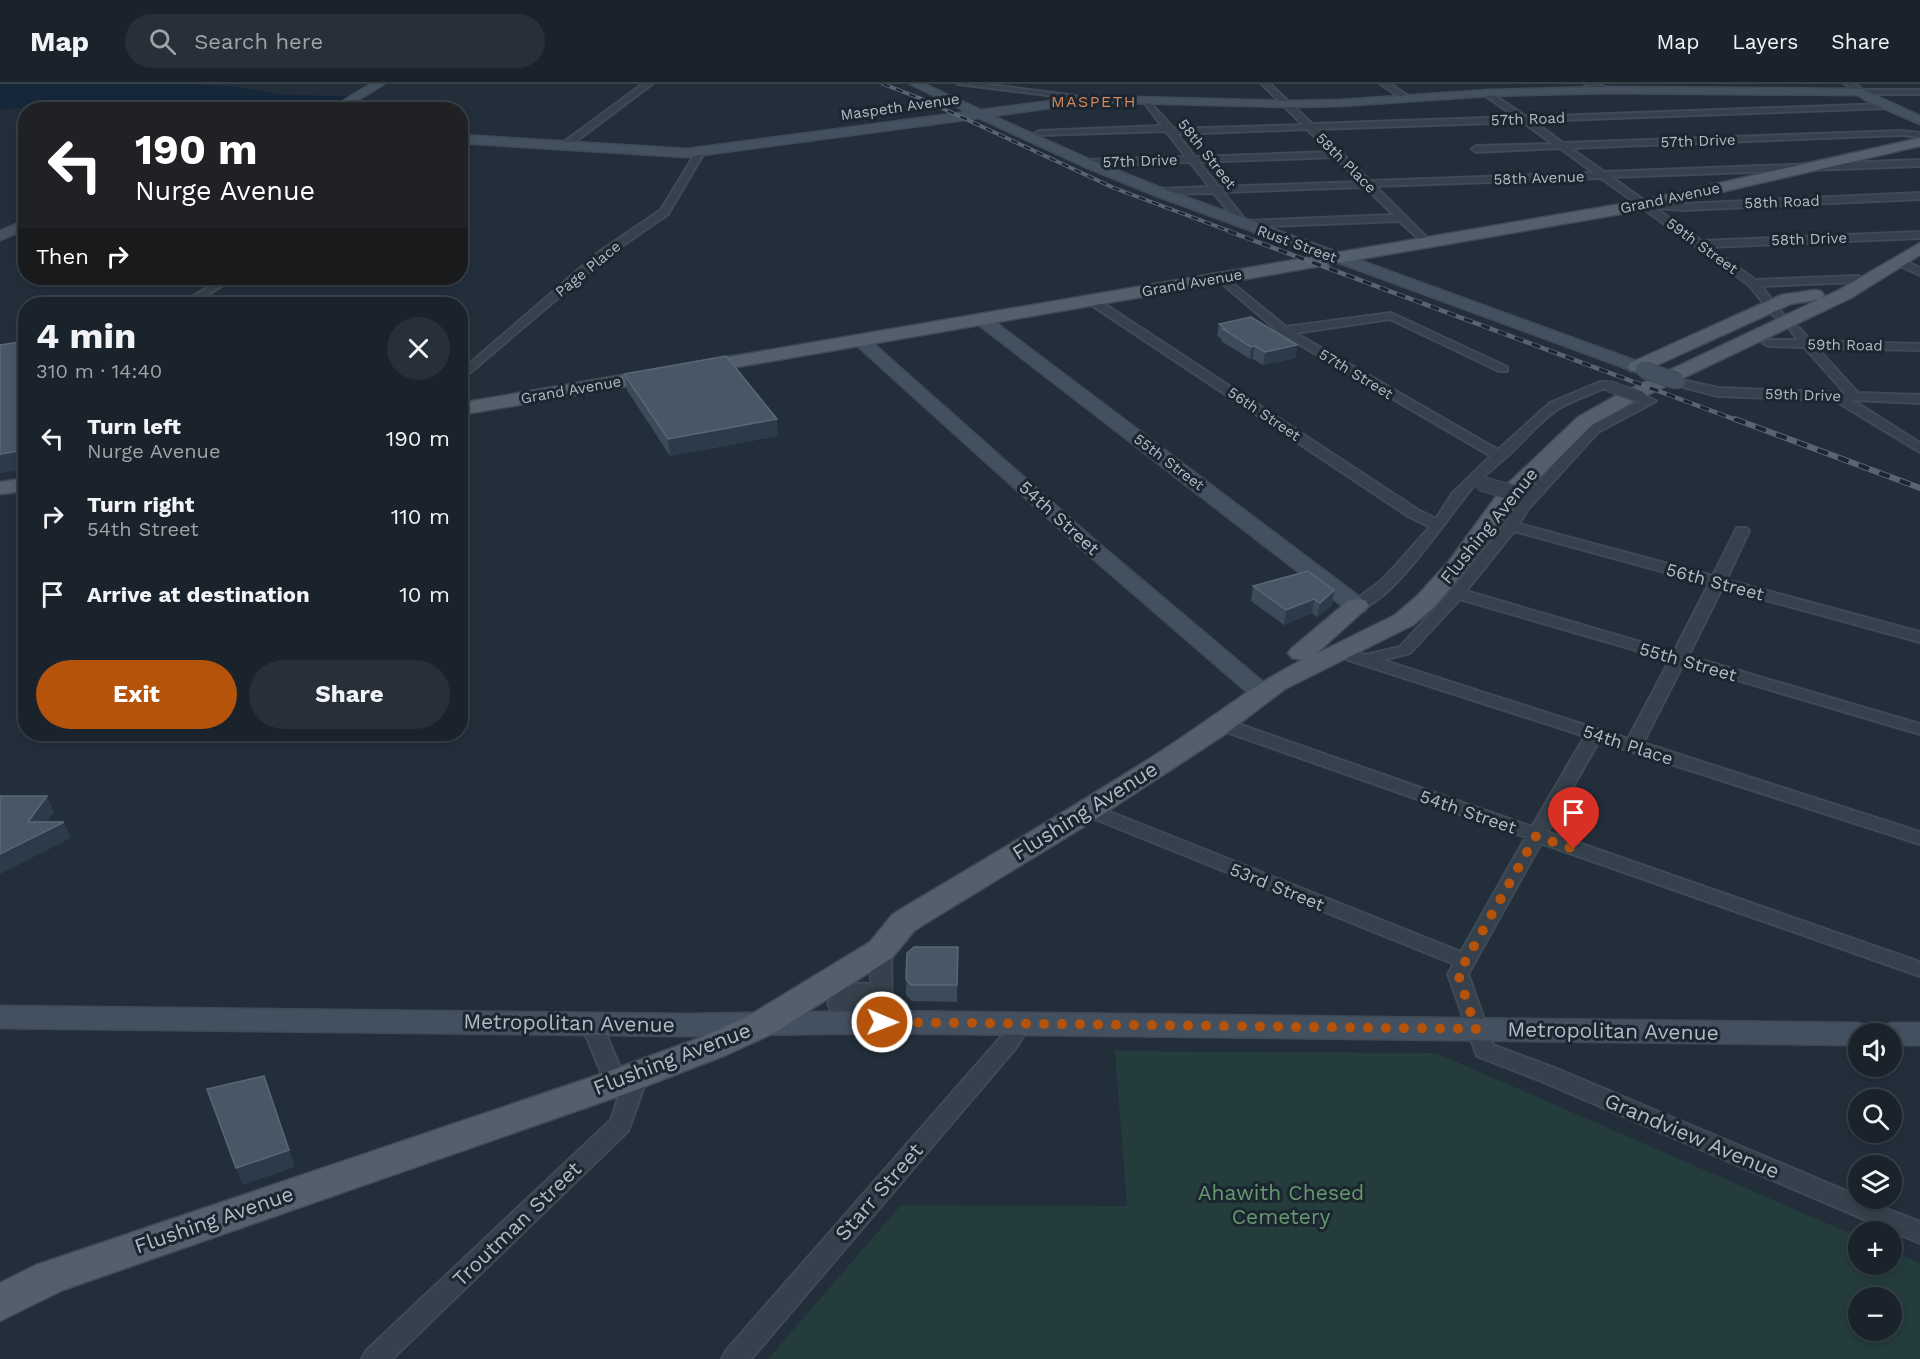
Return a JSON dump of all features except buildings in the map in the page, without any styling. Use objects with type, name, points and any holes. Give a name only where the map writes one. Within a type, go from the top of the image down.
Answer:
[{"type":"main road","points":[[347,102],[379,84]]},
{"type":"main road","name":"Rust Street","points":[[915,84],[1036,137],[1087,163],[1159,192],[1682,383]]},
{"type":"main road","name":"59th Street","points":[[1472,84],[1488,93]]},
{"type":"main road","points":[[1041,111],[1072,96],[1130,87]]},
{"type":"main road","name":"Maspeth Avenue","points":[[468,140],[674,153],[701,151],[978,113],[1041,111],[1090,93],[1149,102],[1287,104],[1340,103],[1488,93],[1676,87],[1860,92]]},
{"type":"main road","points":[[1860,92],[1920,120]]},
{"type":"main road","name":"Grand Avenue","points":[[468,408],[1644,205],[1920,142]]},
{"type":"main road","points":[[1747,170],[1768,177]]},
{"type":"main road","points":[[1674,198],[1697,206]]},
{"type":"main road","points":[[0,236],[18,228]]},
{"type":"main road","name":"Flushing Avenue","points":[[1828,295],[1868,282],[1920,248]]},
{"type":"main road","name":"Flushing Avenue","points":[[0,1303],[50,1277],[626,1079],[714,1046],[762,1024],[882,950],[903,923],[912,917],[1089,810],[1221,724],[1269,688],[1337,651],[1404,620],[1426,601],[1457,566],[1508,496],[1585,421],[1858,279],[1882,271]]},
{"type":"main road","points":[[1795,281],[1828,295]]},
{"type":"main road","points":[[1641,368],[1782,317],[1807,325],[1828,295]]},
{"type":"main road","points":[[1682,383],[1769,343],[1794,297],[1828,295]]},
{"type":"main road","name":"Flushing Avenue","points":[[1269,688],[1301,653],[1396,609],[1444,558],[1486,497],[1574,415],[1782,317]]},
{"type":"main road","name":"55th Street","points":[[981,319],[1357,606]]},
{"type":"main road","name":"54th Street","points":[[860,340],[1090,546],[1269,688]]},
{"type":"main road","points":[[0,488],[18,485]]},
{"type":"main road","points":[[1301,653],[1357,606]]},
{"type":"main road","name":"Metropolitan Avenue","points":[[0,1017],[762,1024],[882,1022],[1848,1034]]},
{"type":"main road","points":[[1902,1034],[1920,1035]]},
{"type":"street","points":[[564,146],[648,84]]},
{"type":"street","points":[[962,84],[1072,96]]},
{"type":"street","name":"58th Place","points":[[1266,84],[1426,242]]},
{"type":"street","points":[[1385,84],[1407,98]]},
{"type":"street","points":[[1589,84],[1608,90]]},
{"type":"street","points":[[1849,84],[1860,92]]},
{"type":"street","name":"Maspeth Avenue","points":[[1860,92],[1920,92]]},
{"type":"street","name":"59th Street","points":[[1488,93],[1753,283],[1855,397]]},
{"type":"street","name":"58th Street","points":[[1149,102],[1243,224]]},
{"type":"street","name":"57th Road","points":[[1036,137],[1169,130],[1887,106]]},
{"type":"street","name":"57th Drive","points":[[1476,149],[1890,133],[1920,135]]},
{"type":"street","name":"Page Place","points":[[468,371],[602,255],[665,212],[701,151]]},
{"type":"street","name":"57th Drive","points":[[1087,163],[1336,154]]},
{"type":"street","points":[[1851,158],[1874,164]]},
{"type":"street","name":"58th Avenue","points":[[1159,192],[1920,163]]},
{"type":"street","name":"58th Road","points":[[1644,205],[1697,206],[1920,196]]},
{"type":"street","points":[[1243,224],[1401,218]]},
{"type":"street","name":"58th Drive","points":[[1699,244],[1920,235]]},
{"type":"street","points":[[1898,261],[1920,272]]},
{"type":"street","name":"57th Street","points":[[1221,278],[1284,331],[1500,456]]},
{"type":"street","points":[[1753,283],[1858,279]]},
{"type":"street","points":[[198,297],[217,285]]},
{"type":"street","name":"56th Street","points":[[1091,300],[1413,513],[1438,526]]},
{"type":"street","points":[[1284,331],[1391,316],[1503,369]]},
{"type":"street","name":"59th Road","points":[[1769,343],[1920,347]]},
{"type":"street","name":"59th Drive","points":[[1682,383],[1718,392],[1920,399]]},
{"type":"street","name":"Flushing Avenue","points":[[1357,606],[1372,597],[1388,582],[1438,526],[1457,497],[1554,406],[1604,384],[1650,401],[1594,429],[1525,496],[1511,526],[1457,593],[1406,650],[1364,660]]},
{"type":"street","points":[[1837,396],[1920,448]]},
{"type":"street","points":[[1476,481],[1525,496]]},
{"type":"street","name":"56th Street","points":[[1511,526],[1920,637]]},
{"type":"street","points":[[1633,746],[1742,531]]},
{"type":"street","name":"55th Street","points":[[1457,593],[1920,729]]},
{"type":"street","name":"54th Place","points":[[1337,651],[1920,838]]},
{"type":"street","name":"54th Street","points":[[1221,724],[1920,969]]},
{"type":"street","points":[[1465,962],[1594,734]]},
{"type":"street","name":"53rd Street","points":[[1089,810],[1465,962]]},
{"type":"street","points":[[882,950],[882,1022]]},
{"type":"street","name":"Grandview Avenue","points":[[1465,962],[1458,974],[1484,1050],[1570,1084],[1920,1233]]},
{"type":"street","points":[[591,1023],[626,1079]]},
{"type":"street","name":"Starr Street","points":[[735,1359],[1022,1024]]},
{"type":"street","name":"Troutman Street","points":[[375,1359],[621,1125],[626,1079]]},
{"type":"green space","name":"Ahawith Chesed Cemetery","points":[[1115,1051],[1436,1053],[1848,1233],[1848,1275],[1902,1275],[1902,1255],[1920,1263],[1920,1359],[768,1359],[901,1205],[1127,1206]]},
{"type":"water","points":[[0,84],[187,84],[229,86],[286,95],[347,96],[338,102],[18,102],[18,109],[0,109]]},
{"type":"railway","points":[[883,84],[927,101],[1114,188],[1232,232]]},
{"type":"railway","points":[[1228,231],[1739,421]]},
{"type":"railway","points":[[1735,419],[1920,488]]},
{"type":"district","name":"MASPETH","points":[[1094,101]]},
{"type":"route","points":[[882,1022],[1476,1029],[1458,974],[1536,836],[1574,849]]}]
